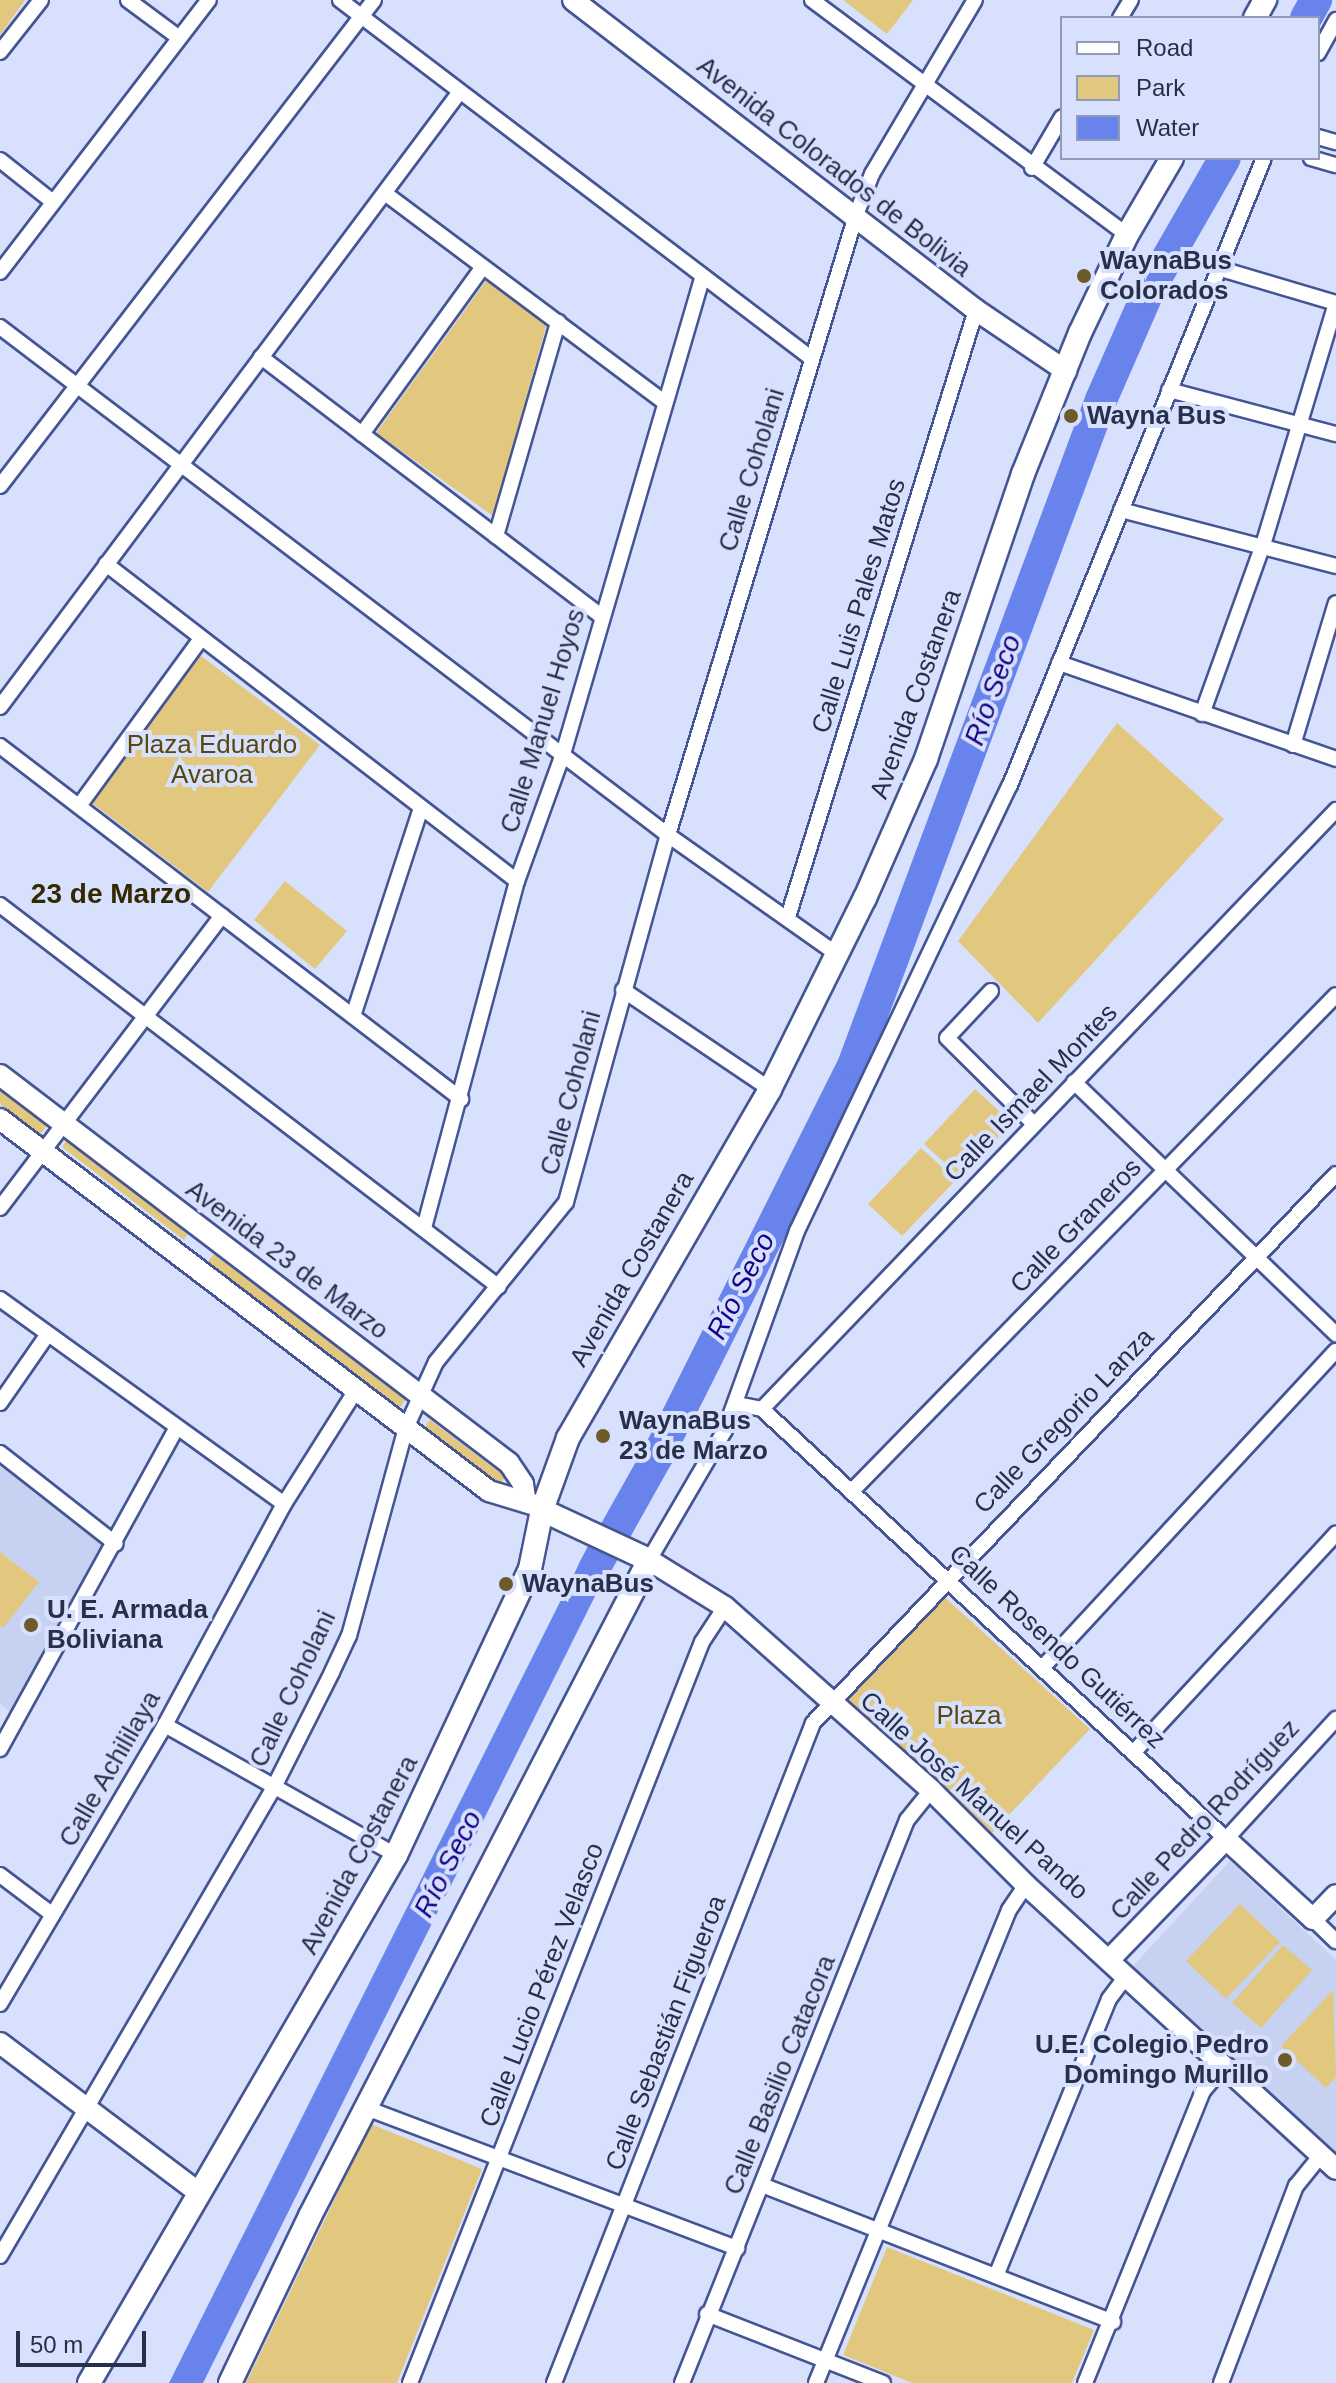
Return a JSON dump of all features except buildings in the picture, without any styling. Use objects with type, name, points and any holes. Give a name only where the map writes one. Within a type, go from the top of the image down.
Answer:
[{"type":"main road","name":"Avenida Costanera","points":[[89,2383],[396,1855],[530,1569],[534,1504],[586,1405],[770,1089],[837,954],[926,759],[1023,474],[1066,371],[1127,235],[1171,160]]},
{"type":"main road","name":"Calle José Manuel Pando","points":[[534,1504],[621,1551],[649,1560]]},
{"type":"main road","points":[[230,2383],[366,2108],[649,1560]]},
{"type":"street","points":[[0,52],[41,0]]},
{"type":"street","points":[[128,0],[178,37]]},
{"type":"street","points":[[0,272],[209,0]]},
{"type":"street","points":[[340,0],[811,358]]},
{"type":"street","points":[[0,486],[374,0]]},
{"type":"street","name":"Avenida Colorados de Bolivia","points":[[573,0],[976,310],[1066,371]]},
{"type":"street","points":[[812,0],[1032,168],[1127,235]]},
{"type":"street","name":"Calle Coholani","points":[[0,2256],[273,1789],[349,1636],[406,1428],[446,1347],[499,1287],[566,1202],[668,835],[856,215],[872,174],[975,0]]},
{"type":"street","points":[[1320,49],[1336,20]]},
{"type":"street","points":[[0,707],[459,93]]},
{"type":"street","points":[[1032,168],[1060,120]]},
{"type":"street","points":[[0,160],[53,202]]},
{"type":"street","points":[[649,1560],[737,1404],[797,1231],[1010,785],[1263,160]]},
{"type":"street","points":[[386,194],[664,402]]},
{"type":"street","points":[[362,434],[483,267]]},
{"type":"street","points":[[1202,714],[1263,545],[1336,303],[1221,269]]},
{"type":"street","name":"Calle Manuel Hoyos","points":[[424,1228],[517,881],[563,754],[600,615],[702,278]]},
{"type":"street","name":"Calle Luis Pales Matos","points":[[788,917],[976,310]]},
{"type":"street","points":[[496,536],[558,322]]},
{"type":"street","points":[[0,327],[668,835],[837,954]]},
{"type":"street","points":[[261,357],[600,615]]},
{"type":"street","points":[[1169,390],[1336,434]]},
{"type":"street","points":[[1121,510],[1336,566]]},
{"type":"street","points":[[106,564],[200,640],[517,881]]},
{"type":"street","points":[[1293,745],[1336,603]]},
{"type":"street","points":[[79,806],[200,640]]},
{"type":"street","points":[[1059,663],[1336,759]]},
{"type":"street","points":[[0,746],[461,1099]]},
{"type":"street","points":[[353,1016],[421,808]]},
{"type":"street","name":"Calle Ismael Montes","points":[[762,1409],[1336,810]]},
{"type":"street","points":[[0,905],[499,1287]]},
{"type":"street","points":[[0,1208],[222,916]]},
{"type":"street","points":[[623,990],[770,1089]]},
{"type":"street","points":[[991,991],[947,1038],[1034,1124]]},
{"type":"street","name":"Calle Graneros","points":[[851,1492],[1336,995]]},
{"type":"street","name":"Avenida 23 de Marzo","points":[[0,1075],[509,1463],[534,1504]]},
{"type":"street","points":[[1074,1082],[1336,1334]]},
{"type":"street","points":[[0,1119],[489,1491],[534,1504]]},
{"type":"street","name":"Calle Gregorio Lanza","points":[[829,1703],[1254,1256],[1336,1174]]},
{"type":"street","points":[[185,1259],[208,1232]]},
{"type":"street","points":[[0,1299],[284,1504]]},
{"type":"street","points":[[0,1403],[48,1334]]},
{"type":"street","points":[[1042,1668],[1336,1351]]},
{"type":"street","name":"Calle Achililaya","points":[[0,2004],[165,1725],[284,1504],[356,1390]]},
{"type":"street","points":[[737,1404],[762,1409]]},
{"type":"street","name":"Calle Rosendo Gutiérrez","points":[[762,1409],[1336,1941]]},
{"type":"street","points":[[0,1749],[6,1722],[116,1544],[177,1427]]},
{"type":"street","points":[[0,1453],[116,1544]]},
{"type":"street","points":[[1133,1753],[1336,1534]]},
{"type":"street","name":"Calle José Manuel Pando","points":[[649,1560],[725,1607],[829,1703],[931,1790],[1026,1885],[1111,1958],[1329,2162]]},
{"type":"street","name":"Calle Lucio Pérez Velasco","points":[[410,2383],[702,1642],[725,1607]]},
{"type":"street","name":"Calle Sebastián Figueroa","points":[[554,2383],[813,1723],[829,1703]]},
{"type":"street","name":"Calle Pedro Rodríguez","points":[[1111,1958],[1336,1719]]},
{"type":"street","points":[[165,1725],[273,1789],[396,1855]]},
{"type":"street","name":"Calle Basilio Catacora","points":[[682,2383],[907,1820],[931,1790]]},
{"type":"street","points":[[0,1875],[53,1915]]},
{"type":"street","points":[[816,2383],[1009,1910],[1026,1885]]},
{"type":"street","points":[[1313,1919],[1336,1895]]},
{"type":"street","points":[[996,2276],[1109,1999],[1127,1975]]},
{"type":"street","points":[[0,2043],[199,2193]]},
{"type":"street","points":[[1085,2383],[1113,2322],[1203,2091],[1224,2066]]},
{"type":"street","points":[[366,2108],[623,2209],[737,2248]]},
{"type":"street","points":[[1221,2383],[1296,2186],[1329,2162]]},
{"type":"street","points":[[762,2185],[1113,2322]]},
{"type":"street","points":[[707,2314],[883,2383]]},
{"type":"shaded area","name":"U. E. Armada Boliviana","points":[[0,1456],[108,1547],[10,1712],[0,1704]]},
{"type":"shaded area","name":"U.E. Colegio Pedro Domingo Murillo","points":[[1230,1861],[1336,1960],[1336,2154],[1132,1967]]},
{"type":"green space","points":[[0,0],[25,0],[0,35]]},
{"type":"green space","points":[[843,0],[913,0],[887,34]]},
{"type":"green space","points":[[486,281],[547,323],[493,516],[376,433]]},
{"type":"green space","name":"Plaza Eduardo Avaroa","points":[[197,653],[320,745],[208,892],[87,799]]},
{"type":"green space","points":[[1117,723],[1224,819],[1038,1023],[958,941]]},
{"type":"green space","points":[[285,881],[347,931],[315,969],[254,920]]},
{"type":"green space","points":[[0,1089],[47,1125],[40,1135],[0,1104]]},
{"type":"green space","points":[[975,1089],[1012,1123],[960,1177],[924,1144]]},
{"type":"green space","points":[[67,1139],[189,1232],[184,1240],[62,1147]]},
{"type":"green space","points":[[921,1148],[956,1180],[902,1236],[868,1204]]},
{"type":"green space","points":[[214,1254],[406,1399],[399,1409],[206,1264]]},
{"type":"green space","points":[[430,1420],[506,1477],[500,1484],[424,1427]]},
{"type":"green space","points":[[0,1552],[39,1582],[3,1628],[0,1625]]},
{"type":"green space","name":"Plaza","points":[[940,1593],[1090,1729],[991,1834],[844,1698]]},
{"type":"green space","points":[[1240,1904],[1280,1942],[1226,1999],[1186,1961]]},
{"type":"green space","points":[[1283,1945],[1312,1970],[1261,2028],[1232,2003]]},
{"type":"green space","points":[[1333,1990],[1336,2077],[1326,2088],[1281,2046]]},
{"type":"green space","points":[[371,2124],[482,2169],[397,2383],[246,2383]]},
{"type":"green space","points":[[887,2247],[1094,2330],[1072,2383],[912,2383],[843,2355]]},
{"type":"water","name":"Río Seco","points":[[588,1546],[614,1558],[203,2383],[169,2383]]},
{"type":"waterway","name":"Río Seco","points":[[1307,16],[1316,0]]},
{"type":"waterway","name":"Río Seco","points":[[594,1569],[658,1455],[854,1063],[1101,400],[1149,290],[1224,160]]},
{"type":"place","name":"WaynaBus Colorados","points":[[1084,276]]},
{"type":"place","name":"Wayna Bus","points":[[1071,416]]},
{"type":"place","name":"WaynaBus 23 de Marzo","points":[[603,1436]]},
{"type":"place","name":"WaynaBus","points":[[506,1584]]},
{"type":"place","name":"U. E. Armada Boliviana","points":[[31,1625]]},
{"type":"place","name":"U.E. Colegio Pedro Domingo Murillo","points":[[1285,2060]]},
{"type":"district","name":"23 de Marzo","points":[[111,894]]}]
